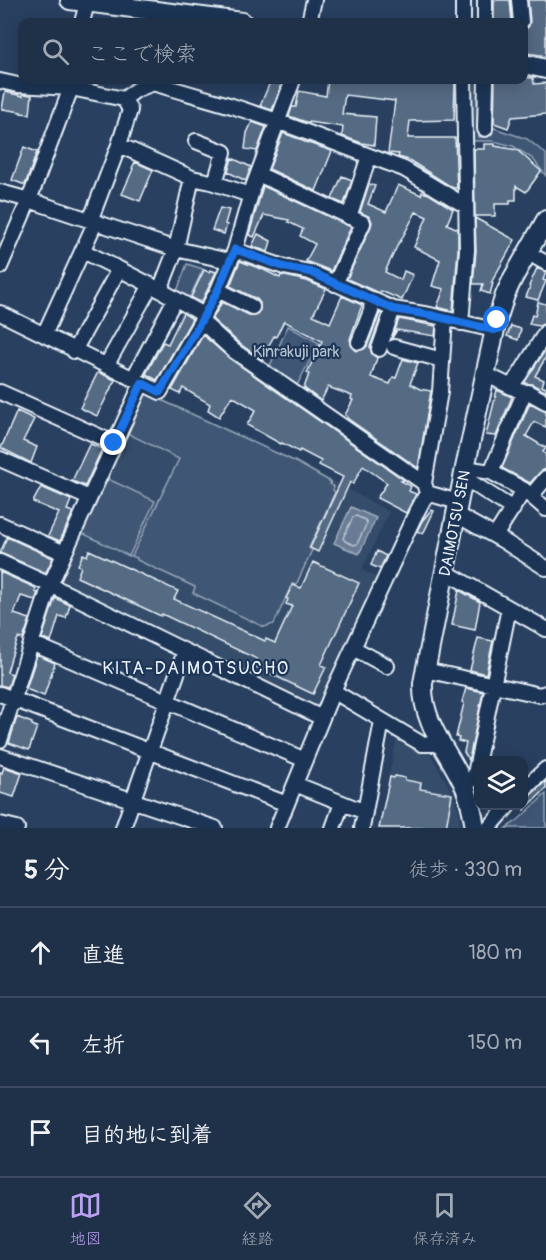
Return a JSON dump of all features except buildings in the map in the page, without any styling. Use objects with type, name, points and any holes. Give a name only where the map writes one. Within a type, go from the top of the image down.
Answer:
[{"type":"street","points":[[310,18],[314,0]]},
{"type":"street","points":[[463,0],[463,18]]},
{"type":"street","points":[[485,0],[485,18]]},
{"type":"street","points":[[519,0],[520,18]]},
{"type":"street","points":[[82,18],[82,1],[212,18]]},
{"type":"street","points":[[528,65],[546,69]]},
{"type":"street","points":[[0,81],[18,85],[71,84],[124,99],[130,110],[83,251],[44,335]]},
{"type":"street","points":[[0,267],[29,200],[71,84]]},
{"type":"street","points":[[124,99],[136,90],[151,84]]},
{"type":"street","points":[[156,84],[277,121],[404,169],[466,206]]},
{"type":"street","points":[[0,313],[160,392],[218,290],[232,255],[250,195],[289,84]]},
{"type":"street","points":[[461,323],[467,250],[464,84]]},
{"type":"street","points":[[485,129],[486,84]]},
{"type":"street","points":[[203,140],[224,152],[215,183]]},
{"type":"street","points":[[119,145],[192,178],[250,195]]},
{"type":"street","points":[[349,217],[369,156]]},
{"type":"street","points":[[258,174],[363,224],[335,284]]},
{"type":"street","points":[[106,366],[176,249],[192,178]]},
{"type":"street","points":[[0,192],[176,249],[232,255],[310,272],[393,309],[494,330]]},
{"type":"street","name":"DAIMOTSU SEN","points":[[476,828],[470,799],[473,777],[440,742],[427,714],[423,700],[425,670],[457,508],[468,476],[484,374],[494,330],[505,295],[546,220]]},
{"type":"street","points":[[83,251],[155,287],[203,318],[234,351],[425,488],[546,568]]},
{"type":"street","points":[[74,351],[118,269]]},
{"type":"street","points":[[218,290],[252,307]]},
{"type":"street","points":[[1,734],[6,696],[31,643],[50,585],[114,443],[137,381],[175,299]]},
{"type":"street","points":[[360,342],[371,311],[372,300]]},
{"type":"street","points":[[379,349],[393,309]]},
{"type":"street","points":[[277,828],[333,691],[413,519],[425,488],[440,392],[445,319]]},
{"type":"street","points":[[511,386],[546,332]]},
{"type":"street","points":[[394,348],[442,360]]},
{"type":"street","points":[[484,374],[546,402]]},
{"type":"street","points":[[0,392],[114,443]]},
{"type":"street","points":[[491,472],[524,393]]},
{"type":"street","points":[[0,459],[89,498]]},
{"type":"street","points":[[468,476],[491,472],[527,493],[546,509]]},
{"type":"street","points":[[468,476],[513,508]]},
{"type":"street","points":[[495,536],[513,508],[546,478]]},
{"type":"street","points":[[0,524],[64,553]]},
{"type":"street","points":[[0,562],[322,718]]},
{"type":"street","points":[[444,571],[546,628]]},
{"type":"street","points":[[473,777],[509,608]]},
{"type":"street","points":[[31,643],[305,760]]},
{"type":"street","points":[[353,648],[387,666]]},
{"type":"street","points":[[123,828],[185,651]]},
{"type":"street","points":[[425,670],[540,695],[546,694]]},
{"type":"street","points":[[333,691],[422,744],[440,742]]},
{"type":"street","points":[[6,696],[287,804]]},
{"type":"street","points":[[362,828],[382,721]]},
{"type":"street","points":[[0,756],[215,828]]},
{"type":"street","points":[[528,785],[546,769]]},
{"type":"street","points":[[295,784],[365,812]]},
{"type":"street","points":[[333,828],[342,803]]},
{"type":"street","points":[[489,828],[505,810]]},
{"type":"street","points":[[0,824],[17,828]]},
{"type":"shaded area","points":[[147,392],[296,460],[389,512],[362,570],[379,579],[317,711],[62,586],[59,576],[142,393]]},
{"type":"shaded area","points":[[398,733],[430,754],[453,794],[459,812],[460,828],[378,828]]},
{"type":"green space","points":[[470,84],[478,84],[479,137],[483,137],[491,127],[527,139],[546,154],[546,176],[533,159],[513,146],[493,141],[471,141]]},
{"type":"green space","points":[[187,264],[203,269],[188,301],[176,294]]},
{"type":"green space","name":"Kinrakuji park","points":[[288,326],[319,343],[295,389],[268,370]]},
{"type":"green space","points":[[146,393],[296,462],[331,482],[330,484],[334,487],[335,492],[309,548],[312,550],[296,585],[292,584],[274,624],[264,627],[193,593],[195,587],[132,556],[179,459],[125,432],[143,394]]},
{"type":"green space","points":[[108,479],[155,501],[129,556],[82,533]]},
{"type":"green space","points":[[546,794],[546,828],[506,828],[517,821]]},
{"type":"water","points":[[351,507],[376,518],[359,554],[334,543]]},
{"type":"district","name":"KITA-DAIMOTSUCHO","points":[[196,668]]},
{"type":"route","points":[[114,443],[142,383],[160,392],[218,290],[235,249],[284,267],[310,272],[393,309],[494,330],[497,320]]}]
